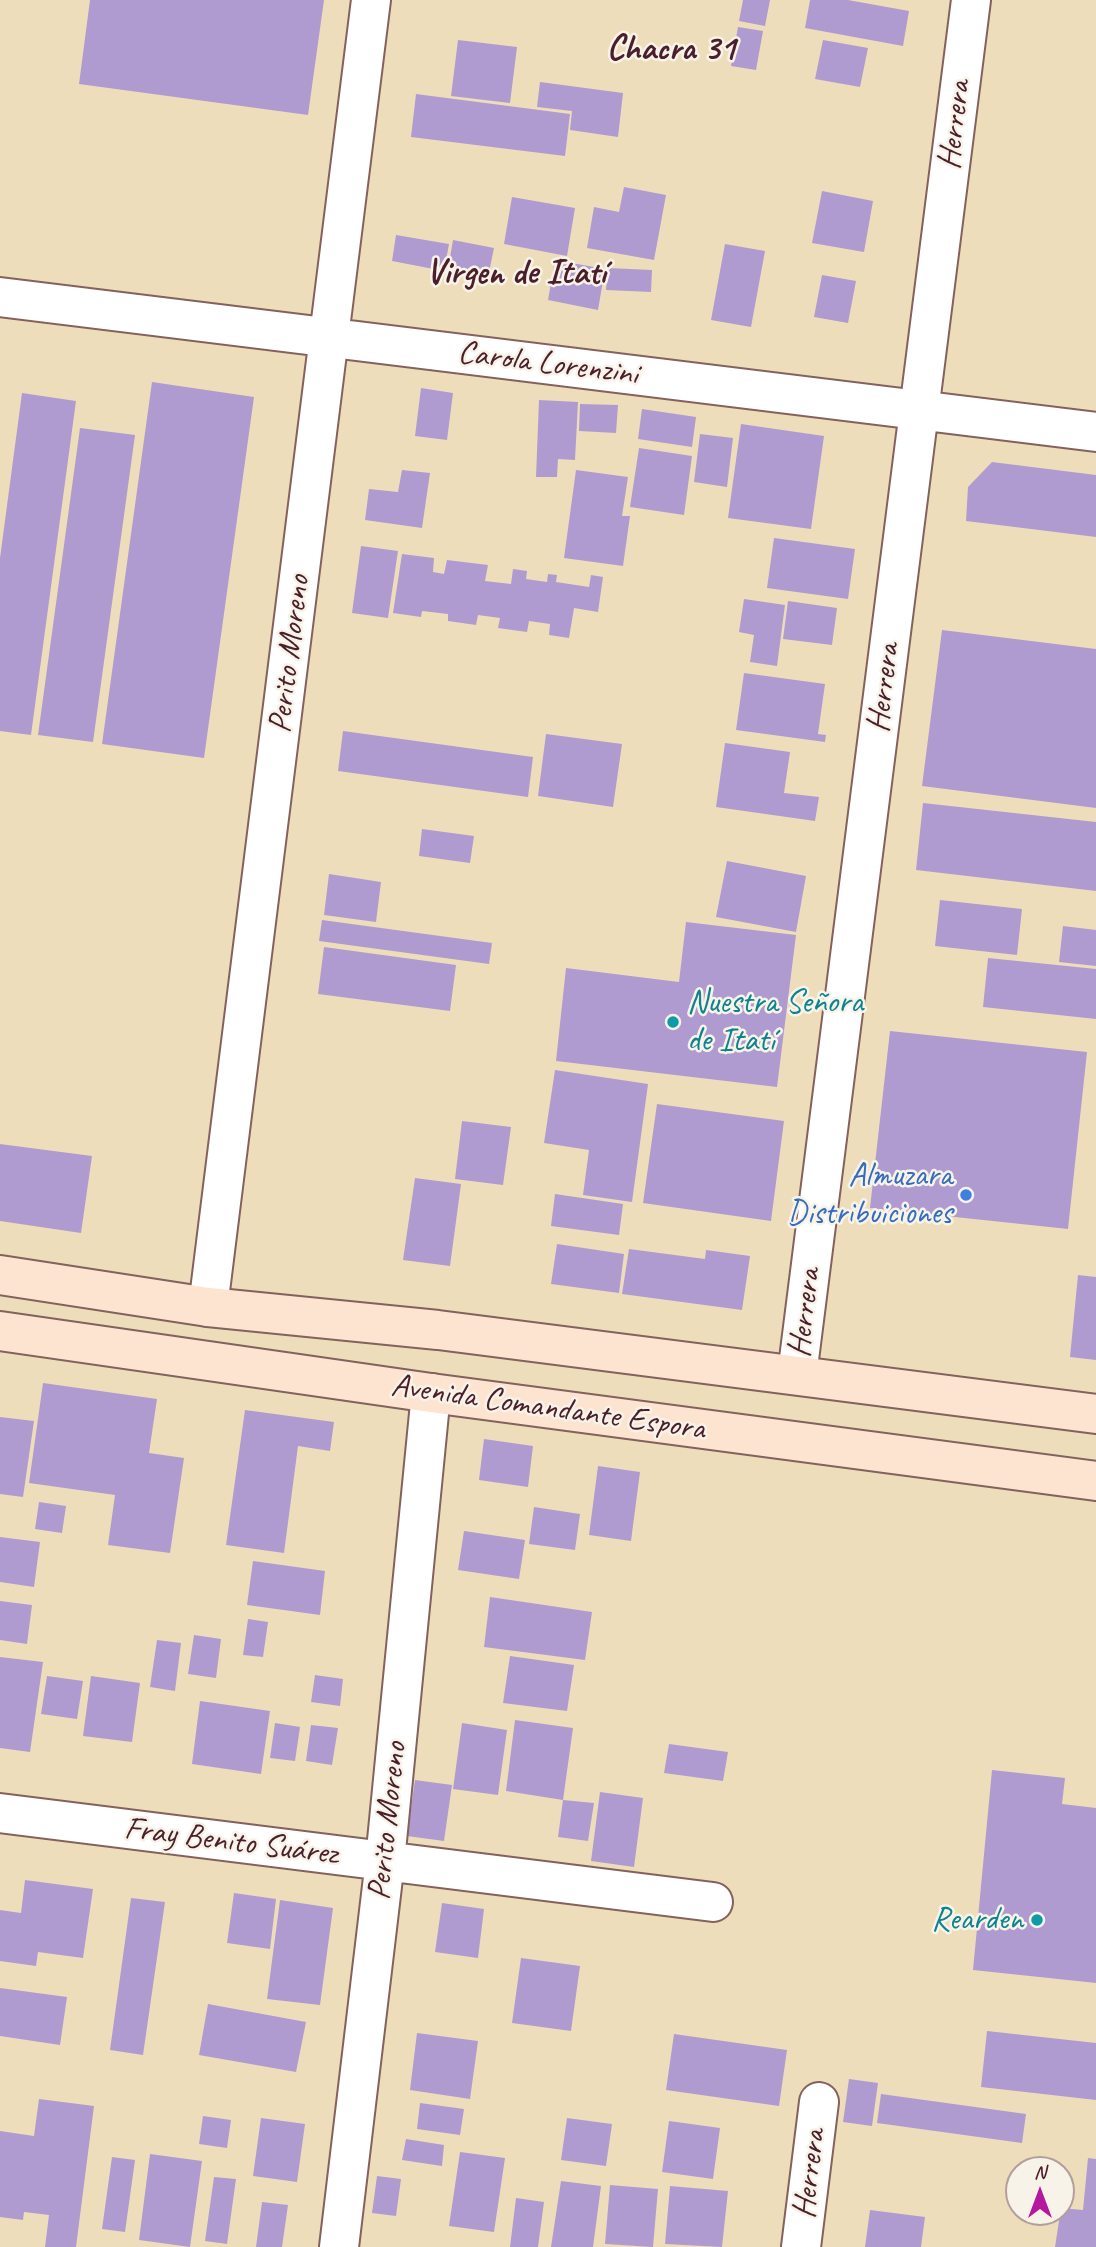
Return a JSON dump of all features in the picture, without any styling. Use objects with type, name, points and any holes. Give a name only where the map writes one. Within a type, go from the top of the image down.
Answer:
[{"type":"main road","name":"Avenida Comandante Espora","points":[[0,1275],[208,1307],[438,1330],[1096,1414]]},
{"type":"main road","name":"Avenida Comandante Espora","points":[[0,1331],[431,1393],[1096,1481]]},
{"type":"street","name":"Perito Moreno","points":[[208,1307],[371,0]]},
{"type":"street","name":"Herrera","points":[[797,1375],[971,0]]},
{"type":"street","name":"Carola Lorenzini","points":[[0,298],[1096,432]]},
{"type":"street","name":"Perito Moreno","points":[[339,2247],[385,1861],[431,1393]]},
{"type":"street","name":"Fray Benito Suárez","points":[[0,1813],[713,1902]]},
{"type":"street","name":"Herrera","points":[[801,2247],[819,2102]]},
{"type":"building","points":[[90,0],[324,0],[308,115],[79,84]]},
{"type":"building","points":[[743,0],[770,0],[765,26],[739,21]]},
{"type":"building","points":[[810,0],[848,0],[909,11],[903,46],[805,28]]},
{"type":"building","points":[[738,27],[763,31],[756,70],[731,66]]},
{"type":"building","points":[[458,40],[517,47],[510,103],[451,96]]},
{"type":"building","points":[[823,40],[868,48],[860,87],[815,79]]},
{"type":"building","points":[[540,82],[623,93],[618,137],[570,130],[572,111],[537,107]]},
{"type":"building","points":[[416,94],[570,114],[565,156],[411,137]]},
{"type":"building","points":[[624,187],[666,195],[654,260],[587,248],[594,207],[619,212]]},
{"type":"building","points":[[822,191],[873,201],[864,252],[812,243]]},
{"type":"building","points":[[512,197],[575,208],[567,256],[504,244]]},
{"type":"building","points":[[396,235],[449,244],[444,271],[392,261]]},
{"type":"building","points":[[453,240],[494,248],[488,277],[448,269]]},
{"type":"building","points":[[725,244],[765,251],[751,327],[711,320]]},
{"type":"building","points":[[555,260],[605,269],[598,310],[548,300]]},
{"type":"building","points":[[608,268],[652,270],[651,292],[606,290]]},
{"type":"building","points":[[822,275],[856,281],[848,323],[814,317]]},
{"type":"building","points":[[152,382],[254,397],[204,758],[102,744]]},
{"type":"building","points":[[421,388],[453,393],[447,440],[415,436]]},
{"type":"building","points":[[22,393],[76,401],[31,735],[0,731],[0,558]]},
{"type":"building","points":[[539,400],[578,402],[575,460],[558,459],[557,477],[536,477]]},
{"type":"building","points":[[580,404],[618,405],[616,433],[579,431]]},
{"type":"building","points":[[642,409],[696,417],[692,447],[638,439]]},
{"type":"building","points":[[741,424],[824,436],[811,529],[728,518]]},
{"type":"building","points":[[80,428],[135,435],[93,742],[38,735]]},
{"type":"building","points":[[700,434],[733,438],[727,487],[694,482]]},
{"type":"building","points":[[639,448],[692,456],[684,515],[630,507]]},
{"type":"building","points":[[992,462],[1096,475],[1096,537],[966,521],[968,487]]},
{"type":"building","points":[[402,470],[430,473],[422,528],[365,520],[369,489],[398,492]]},
{"type":"building","points":[[576,470],[628,477],[622,516],[630,516],[623,566],[564,558]]},
{"type":"building","points":[[774,538],[855,549],[848,599],[767,588]]},
{"type":"building","points":[[361,546],[398,551],[388,618],[352,613]]},
{"type":"building","points":[[402,554],[434,558],[433,572],[444,574],[447,560],[488,565],[485,581],[511,584],[513,569],[527,571],[526,579],[547,582],[548,574],[557,575],[556,582],[589,587],[591,575],[603,577],[598,612],[574,608],[569,638],[549,635],[550,624],[529,621],[527,632],[498,628],[500,618],[478,615],[476,625],[448,621],[448,614],[422,611],[421,617],[393,613]]},
{"type":"building","points":[[744,599],[785,605],[777,666],[750,662],[754,635],[739,632]]},
{"type":"building","points":[[788,601],[837,608],[832,645],[783,639]]},
{"type":"building","points":[[942,630],[1096,649],[1096,808],[922,786]]},
{"type":"building","points":[[744,673],[825,684],[818,734],[826,735],[825,742],[736,730]]},
{"type":"building","points":[[343,731],[533,757],[528,797],[338,771]]},
{"type":"building","points":[[546,734],[622,744],[613,807],[538,796]]},
{"type":"building","points":[[725,743],[790,752],[784,793],[819,797],[815,821],[716,807]]},
{"type":"building","points":[[923,803],[1096,822],[1096,891],[916,870]]},
{"type":"building","points":[[422,829],[474,836],[470,863],[419,856]]},
{"type":"building","points":[[727,861],[806,876],[796,932],[716,917]]},
{"type":"building","points":[[329,874],[381,882],[376,922],[324,915]]},
{"type":"building","points":[[940,900],[1022,909],[1017,955],[935,946]]},
{"type":"building","points":[[322,920],[492,943],[489,964],[319,941]]},
{"type":"building","name":"Nuestra Señora de Itatí","points":[[686,922],[796,935],[777,1087],[556,1061],[566,968],[679,982]]},
{"type":"building","points":[[1063,926],[1096,930],[1096,966],[1059,962]]},
{"type":"building","points":[[324,947],[456,965],[450,1011],[318,994]]},
{"type":"building","points":[[988,958],[1096,969],[1096,1019],[983,1007]]},
{"type":"building","points":[[890,1031],[1087,1052],[1068,1229],[870,1208]]},
{"type":"building","points":[[555,1070],[648,1084],[632,1202],[583,1195],[589,1150],[544,1143]]},
{"type":"building","points":[[657,1104],[784,1121],[771,1221],[643,1203]]},
{"type":"building","points":[[462,1121],[511,1127],[503,1185],[455,1179]]},
{"type":"building","points":[[0,1144],[92,1156],[81,1233],[0,1221]]},
{"type":"building","points":[[415,1178],[461,1184],[450,1266],[403,1260]]},
{"type":"building","points":[[555,1194],[623,1204],[619,1235],[551,1226]]},
{"type":"building","points":[[557,1244],[624,1254],[619,1293],[551,1284]]},
{"type":"building","points":[[629,1249],[705,1259],[706,1250],[750,1256],[742,1310],[622,1294]]},
{"type":"building","points":[[1078,1275],[1096,1277],[1096,1360],[1070,1357]]},
{"type":"building","points":[[43,1383],[157,1399],[149,1453],[184,1458],[170,1553],[108,1545],[115,1495],[29,1483]]},
{"type":"building","points":[[245,1410],[334,1422],[330,1451],[298,1446],[284,1553],[226,1545]]},
{"type":"building","points":[[0,1417],[34,1421],[23,1497],[0,1494]]},
{"type":"building","points":[[484,1439],[533,1446],[528,1487],[479,1480]]},
{"type":"building","points":[[598,1466],[640,1472],[631,1541],[589,1535]]},
{"type":"building","points":[[39,1502],[66,1506],[62,1533],[35,1529]]},
{"type":"building","points":[[534,1507],[580,1514],[575,1550],[529,1544]]},
{"type":"building","points":[[464,1531],[525,1540],[519,1579],[458,1570]]},
{"type":"building","points":[[0,1537],[40,1542],[34,1587],[0,1582]]},
{"type":"building","points":[[253,1561],[325,1571],[320,1615],[247,1605]]},
{"type":"building","points":[[490,1597],[592,1612],[585,1660],[484,1647]]},
{"type":"building","points":[[0,1601],[32,1605],[27,1644],[0,1640]]},
{"type":"building","points":[[248,1619],[268,1622],[263,1657],[243,1655]]},
{"type":"building","points":[[194,1635],[221,1639],[216,1678],[188,1674]]},
{"type":"building","points":[[157,1640],[181,1643],[175,1691],[150,1687]]},
{"type":"building","points":[[510,1656],[574,1665],[567,1711],[503,1703]]},
{"type":"building","points":[[0,1657],[43,1662],[30,1752],[0,1748]]},
{"type":"building","points":[[315,1675],[343,1679],[340,1706],[311,1702]]},
{"type":"building","points":[[47,1676],[83,1681],[77,1719],[41,1714]]},
{"type":"building","points":[[91,1676],[140,1683],[132,1742],[83,1736]]},
{"type":"building","points":[[200,1701],[270,1711],[261,1774],[192,1764]]},
{"type":"building","points":[[515,1720],[573,1728],[563,1800],[506,1791]]},
{"type":"building","points":[[275,1723],[300,1727],[295,1761],[270,1758]]},
{"type":"building","points":[[462,1723],[507,1730],[498,1795],[453,1789]]},
{"type":"building","points":[[311,1725],[338,1728],[332,1765],[306,1761]]},
{"type":"building","points":[[669,1744],[728,1752],[723,1781],[664,1773]]},
{"type":"building","points":[[992,1770],[1065,1778],[1062,1804],[1096,1808],[1096,1983],[973,1970]]},
{"type":"building","points":[[415,1780],[452,1785],[444,1841],[407,1836]]},
{"type":"building","points":[[600,1792],[643,1798],[634,1867],[591,1861]]},
{"type":"building","points":[[563,1800],[594,1803],[588,1841],[558,1837]]},
{"type":"building","points":[[25,1880],[93,1889],[83,1958],[38,1952],[36,1966],[0,1961],[0,1910],[21,1913]]},
{"type":"building","points":[[234,1893],[276,1899],[270,1949],[227,1943]]},
{"type":"building","points":[[131,1898],[165,1902],[143,2055],[110,2050]]},
{"type":"building","points":[[280,1900],[333,1908],[320,2005],[267,1999]]},
{"type":"building","points":[[442,1903],[484,1909],[478,1958],[435,1952]]},
{"type":"building","points":[[521,1958],[580,1966],[571,2031],[512,2023]]},
{"type":"building","points":[[0,1988],[67,1997],[60,2045],[0,2036]]},
{"type":"building","points":[[208,2004],[306,2022],[296,2072],[199,2055]]},
{"type":"building","points":[[987,2031],[1096,2043],[1096,2100],[981,2087]]},
{"type":"building","points":[[417,2033],[478,2041],[470,2099],[410,2090]]},
{"type":"building","points":[[674,2034],[787,2050],[779,2106],[666,2090]]},
{"type":"building","points":[[849,2079],[878,2083],[872,2126],[843,2122]]},
{"type":"building","points":[[881,2094],[1026,2114],[1022,2143],[877,2123]]},
{"type":"building","points":[[39,2099],[94,2106],[76,2247],[45,2247],[49,2215],[24,2212],[23,2220],[0,2217],[0,2131],[34,2136]]},
{"type":"building","points":[[420,2103],[464,2109],[460,2135],[417,2129]]},
{"type":"building","points":[[203,2116],[231,2120],[227,2148],[199,2144]]},
{"type":"building","points":[[261,2118],[305,2124],[297,2182],[253,2176]]},
{"type":"building","points":[[567,2118],[612,2124],[606,2166],[561,2160]]},
{"type":"building","points":[[669,2121],[720,2128],[713,2179],[662,2172]]},
{"type":"building","points":[[406,2139],[444,2145],[442,2166],[402,2160]]},
{"type":"building","points":[[460,2152],[505,2158],[494,2232],[449,2226]]},
{"type":"building","points":[[150,2154],[202,2161],[190,2247],[139,2240]]},
{"type":"building","points":[[112,2157],[135,2160],[125,2232],[102,2229]]},
{"type":"building","points":[[1088,2158],[1096,2159],[1096,2247],[1055,2247],[1058,2226],[1075,2226],[1075,2209],[1083,2210]]},
{"type":"building","points":[[377,2176],[401,2179],[396,2216],[372,2213]]},
{"type":"building","points":[[214,2177],[236,2179],[227,2244],[205,2241]]},
{"type":"building","points":[[561,2181],[601,2186],[593,2247],[551,2247]]},
{"type":"building","points":[[610,2185],[658,2189],[653,2247],[605,2244]]},
{"type":"building","points":[[670,2186],[728,2191],[722,2247],[665,2244]]},
{"type":"building","points":[[516,2198],[544,2202],[538,2247],[510,2247]]},
{"type":"building","points":[[262,2202],[288,2205],[282,2247],[256,2247]]},
{"type":"building","points":[[870,2210],[925,2217],[921,2247],[865,2247]]},
{"type":"place","name":"Nuestra Señora de Itatí","points":[[673,1022]]},
{"type":"place","name":"Almuzara Distribuiciones","points":[[966,1195]]},
{"type":"place","name":"Rearden","points":[[1037,1920]]},
{"type":"district","name":"Chacra 31","points":[[671,50]]},
{"type":"district","name":"Virgen de Itatí","points":[[516,274]]}]
